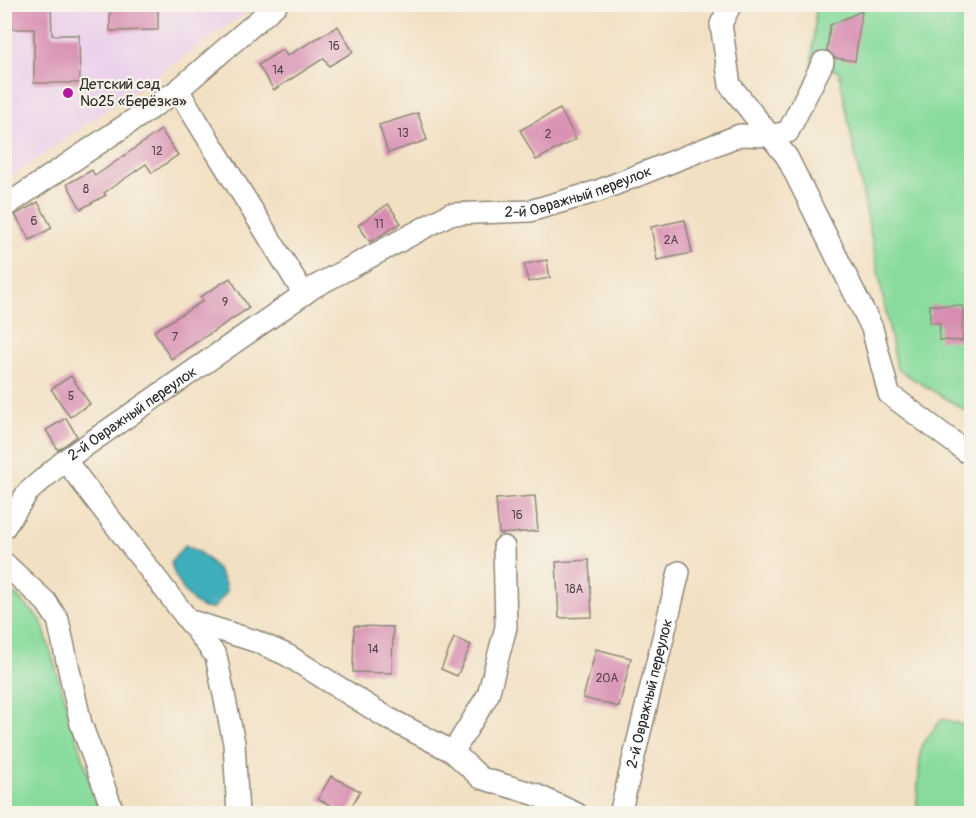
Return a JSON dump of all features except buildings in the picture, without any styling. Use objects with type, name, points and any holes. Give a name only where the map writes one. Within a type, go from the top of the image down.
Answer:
[{"type":"street","points":[[4,207],[178,90],[277,4]]},
{"type":"street","points":[[731,4],[721,24],[730,85],[787,157],[872,328],[889,394],[972,456]]},
{"type":"street","points":[[769,136],[788,132],[823,62]]},
{"type":"street","points":[[178,90],[304,294]]},
{"type":"street","name":"2-й Овражный переулок","points":[[4,528],[28,492],[65,460],[304,294],[450,214],[530,211],[598,191],[740,135],[769,136]]},
{"type":"street","points":[[65,460],[216,656],[234,744],[238,813]]},
{"type":"street","points":[[453,752],[488,695],[506,627],[504,547]]},
{"type":"street","points":[[4,563],[46,602],[58,620],[81,724],[114,813]]},
{"type":"street","name":"2-й Овражный переулок","points":[[620,813],[679,572]]},
{"type":"street","points":[[188,620],[255,641],[286,655],[386,717],[453,752],[481,778],[534,794],[577,813]]},
{"type":"shaded area","name":"Детский сад №25 «Берёзка»","points":[[5,5],[257,5],[5,181]]},
{"type":"green space","points":[[816,5],[971,5],[971,414],[897,369],[839,72],[812,61]]},
{"type":"green space","points":[[4,584],[41,620],[100,813],[5,813]]},
{"type":"green space","points":[[942,719],[971,727],[971,813],[916,813],[921,746]]},
{"type":"water","points":[[185,545],[206,558],[222,577],[227,592],[214,608],[204,608],[193,602],[175,575],[171,562]]},
{"type":"place","name":"Детский сад №25 «Берёзка»","points":[[68,93]]}]
